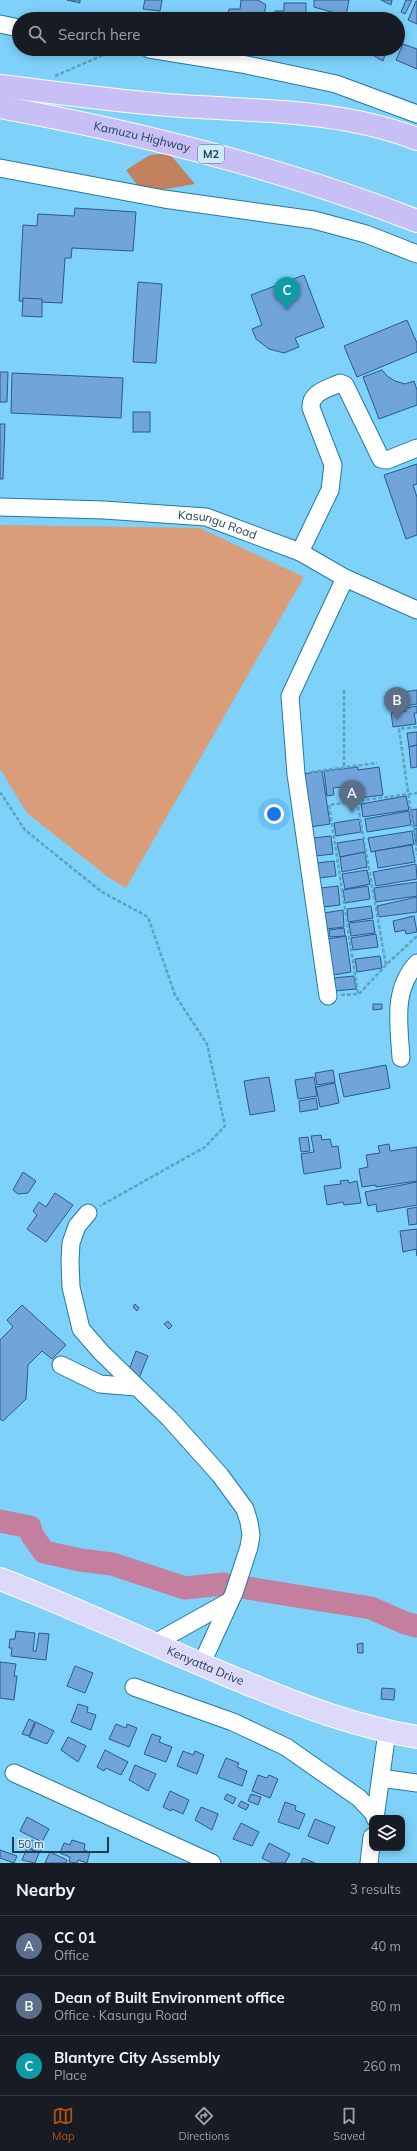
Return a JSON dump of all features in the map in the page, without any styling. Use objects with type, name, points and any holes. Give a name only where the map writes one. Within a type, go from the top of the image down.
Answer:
[{"type":"highway","points":[[0,86],[179,106],[336,119],[382,128],[417,139]]},
{"type":"highway","name":"Kamuzu Highway","points":[[0,107],[184,146],[280,174],[373,204],[417,221]]},
{"type":"main road","name":"Kenyatta Drive","points":[[0,1579],[201,1665],[292,1701],[387,1732],[417,1737]]},
{"type":"street","points":[[0,24],[12,27]]},
{"type":"street","points":[[192,56],[242,64],[336,84],[417,114]]},
{"type":"street","points":[[0,168],[164,199],[314,220],[366,234],[417,254]]},
{"type":"street","points":[[300,552],[330,490],[333,465],[311,408],[310,401],[313,396],[340,383],[345,385],[381,459],[387,460],[417,448]]},
{"type":"street","name":"Kasungu Road","points":[[0,507],[104,510],[206,517],[300,552],[346,578],[417,610]]},
{"type":"street","points":[[328,996],[296,774],[290,696],[346,578]]},
{"type":"street","points":[[401,1058],[398,998],[403,983],[417,963]]},
{"type":"street","points":[[88,1213],[77,1226],[71,1243],[71,1287],[81,1329],[170,1419],[215,1470],[245,1509],[250,1522],[250,1547],[232,1597],[201,1665]]},
{"type":"street","points":[[61,1365],[100,1384],[136,1386]]},
{"type":"street","points":[[154,1644],[232,1597]]},
{"type":"street","points":[[134,1687],[233,1722],[286,1747],[360,1798],[373,1815]]},
{"type":"street","points":[[375,1815],[387,1732]]},
{"type":"street","points":[[14,1773],[212,1863]]},
{"type":"street","points":[[381,1778],[417,1783]]},
{"type":"street","points":[[368,1863],[370,1851]]},
{"type":"path","points":[[32,89],[58,74],[100,56]]},
{"type":"path","points":[[344,690],[344,767]]},
{"type":"path","points":[[417,727],[399,729],[417,855]]},
{"type":"path","points":[[296,774],[377,763]]},
{"type":"path","points":[[0,792],[25,830],[102,892],[148,917],[175,995],[207,1044],[225,1126],[205,1147],[175,1166],[88,1213]]},
{"type":"path","points":[[358,994],[329,805],[417,793]]},
{"type":"path","points":[[357,801],[386,965]]},
{"type":"path","points":[[328,996],[358,994],[417,936]]},
{"type":"shaded area","points":[[169,153],[195,184],[143,193],[126,170],[150,155]]},
{"type":"shaded area","points":[[0,525],[200,528],[304,577],[126,888],[108,877],[27,813],[0,769]]},
{"type":"building","points":[[67,0],[80,0],[80,3]]},
{"type":"building","points":[[145,0],[162,0],[160,11],[143,9]]},
{"type":"building","points":[[241,0],[258,0],[266,5],[264,12],[228,12],[229,9],[240,9]]},
{"type":"building","points":[[314,0],[349,0],[347,12],[332,12],[314,7]]},
{"type":"building","points":[[381,0],[392,0],[391,5]]},
{"type":"building","points":[[406,0],[412,0],[405,14],[405,12],[401,12]]},
{"type":"building","points":[[417,1],[417,24],[408,20]]},
{"type":"building","points":[[284,3],[306,3],[306,12],[275,12],[284,11]]},
{"type":"building","points":[[405,45],[417,49],[417,69],[396,60],[398,56],[405,56]]},
{"type":"building","points":[[374,56],[385,56],[383,61]]},
{"type":"building","points":[[75,208],[136,212],[133,251],[72,248],[71,258],[65,258],[62,303],[19,301],[23,225],[37,226],[38,214],[74,216]]},
{"type":"building","points":[[304,275],[324,327],[295,338],[299,347],[284,353],[269,349],[256,339],[252,329],[262,325],[251,295]]},
{"type":"building","points":[[138,282],[162,284],[156,363],[133,362]]},
{"type":"building","points":[[23,298],[42,299],[42,317],[22,316]]},
{"type":"building","points":[[407,320],[417,343],[417,352],[357,377],[344,346]]},
{"type":"building","points":[[382,370],[387,376],[395,381],[405,384],[414,381],[417,390],[417,405],[379,419],[363,377]]},
{"type":"building","points":[[0,372],[8,372],[7,402],[0,402]]},
{"type":"building","points":[[12,373],[123,378],[121,418],[11,413]]},
{"type":"building","points":[[133,412],[150,412],[150,432],[133,432]]},
{"type":"building","points":[[0,424],[5,424],[3,479],[0,479]]},
{"type":"building","points":[[417,464],[417,484],[413,485],[417,497],[417,535],[406,539],[384,475]]},
{"type":"building","points":[[417,690],[417,704],[390,708],[388,694]]},
{"type":"building","points":[[417,706],[417,713],[414,713],[416,724],[393,727],[391,713],[406,711],[405,708]]},
{"type":"building","points":[[417,732],[417,745],[409,747],[407,733]]},
{"type":"building","points":[[417,745],[417,767],[411,768],[409,747]]},
{"type":"building","points":[[358,767],[358,770],[379,767],[383,795],[359,798],[358,785],[333,788],[334,795],[327,796],[324,771]]},
{"type":"building","points":[[322,771],[330,824],[310,827],[303,774]]},
{"type":"building","points":[[406,796],[409,810],[363,817],[361,804]]},
{"type":"building","points":[[417,809],[417,826],[414,826],[411,810]]},
{"type":"building","points":[[409,811],[411,825],[367,832],[365,819]]},
{"type":"building","points":[[359,819],[361,832],[336,836],[334,823]]},
{"type":"building","points":[[417,828],[417,845],[416,845],[414,829]]},
{"type":"building","points":[[412,831],[414,844],[371,852],[368,838]]},
{"type":"building","points":[[331,836],[333,854],[316,856],[313,838]]},
{"type":"building","points":[[363,839],[365,852],[340,857],[337,843]]},
{"type":"building","points":[[412,845],[415,862],[378,868],[375,851]]},
{"type":"building","points":[[365,852],[367,867],[342,872],[340,857]]},
{"type":"building","points":[[334,861],[336,876],[318,878],[316,863]]},
{"type":"building","points":[[416,864],[417,879],[376,886],[373,872]]},
{"type":"building","points":[[367,870],[370,884],[345,889],[342,874]]},
{"type":"building","points":[[417,882],[417,896],[376,902],[374,888]]},
{"type":"building","points":[[338,886],[340,905],[323,907],[321,888]]},
{"type":"building","points":[[368,886],[370,899],[345,903],[343,890]]},
{"type":"building","points":[[417,897],[417,912],[379,917],[377,906]]},
{"type":"building","points":[[371,906],[373,918],[348,922],[347,909]]},
{"type":"building","points":[[343,910],[344,927],[326,929],[324,913]]},
{"type":"building","points":[[414,916],[417,932],[406,934],[405,930],[395,932],[393,921]]},
{"type":"building","points":[[373,920],[375,933],[351,936],[349,923]]},
{"type":"building","points":[[344,928],[345,936],[330,937],[329,930]]},
{"type":"building","points":[[376,934],[378,947],[353,950],[351,938]]},
{"type":"building","points":[[346,936],[351,972],[333,975],[328,939]]},
{"type":"building","points":[[380,956],[382,968],[357,972],[355,959]]},
{"type":"building","points":[[354,976],[356,989],[334,991],[333,978]]},
{"type":"building","points":[[373,1004],[382,1004],[382,1009],[373,1010]]},
{"type":"building","points":[[386,1065],[390,1088],[344,1097],[339,1074]]},
{"type":"building","points":[[333,1070],[335,1082],[317,1085],[315,1073]]},
{"type":"building","points":[[269,1077],[275,1111],[250,1115],[244,1081]]},
{"type":"building","points":[[314,1077],[317,1096],[298,1099],[295,1080]]},
{"type":"building","points":[[335,1083],[339,1103],[320,1107],[316,1087]]},
{"type":"building","points":[[316,1098],[318,1109],[300,1112],[299,1101]]},
{"type":"building","points":[[321,1135],[322,1140],[330,1139],[332,1147],[338,1146],[341,1168],[304,1174],[301,1154],[314,1152],[311,1136]]},
{"type":"building","points":[[308,1137],[310,1151],[301,1152],[299,1138]]},
{"type":"building","points":[[389,1144],[390,1151],[417,1147],[417,1181],[376,1187],[376,1185],[362,1187],[359,1169],[368,1167],[366,1155],[380,1153],[378,1146]]},
{"type":"building","points":[[23,1172],[36,1181],[28,1193],[18,1194],[13,1190]]},
{"type":"building","points":[[348,1180],[349,1183],[357,1181],[361,1203],[344,1205],[343,1202],[327,1205],[324,1186],[341,1184],[340,1181]]},
{"type":"building","points":[[417,1182],[417,1205],[377,1212],[376,1204],[368,1206],[365,1192]]},
{"type":"building","points":[[55,1193],[73,1205],[46,1242],[27,1229],[37,1215],[33,1211],[39,1202],[46,1207]]},
{"type":"building","points":[[417,1207],[417,1224],[409,1225],[407,1209]]},
{"type":"building","points":[[417,1229],[417,1256],[416,1249],[403,1252],[400,1231]]},
{"type":"building","points":[[135,1304],[139,1308],[137,1311],[133,1307]]},
{"type":"building","points":[[22,1305],[66,1345],[52,1359],[42,1351],[28,1365],[26,1399],[3,1421],[0,1419],[0,1340],[13,1327],[7,1320]]},
{"type":"building","points":[[168,1321],[172,1326],[169,1329],[164,1324]]},
{"type":"building","points":[[136,1351],[148,1356],[139,1378],[129,1370]]},
{"type":"building","points":[[16,1631],[35,1633],[33,1651],[36,1651],[39,1633],[49,1634],[46,1660],[11,1656],[12,1648],[9,1648],[10,1639],[15,1639]]},
{"type":"building","points":[[363,1643],[363,1653],[358,1653],[357,1644]]},
{"type":"building","points":[[0,1662],[16,1664],[14,1676],[17,1676],[14,1700],[0,1698]]},
{"type":"building","points":[[75,1666],[93,1673],[85,1693],[67,1686]]},
{"type":"building","points":[[382,1688],[395,1689],[394,1700],[381,1699]]},
{"type":"building","points":[[78,1704],[88,1707],[87,1712],[96,1715],[91,1730],[71,1722]]},
{"type":"building","points":[[29,1719],[35,1722],[29,1736],[22,1734]]},
{"type":"building","points":[[36,1722],[54,1731],[47,1744],[29,1737]]},
{"type":"building","points":[[116,1724],[126,1728],[127,1724],[137,1728],[129,1747],[109,1739]]},
{"type":"building","points":[[152,1734],[161,1737],[159,1742],[172,1747],[166,1762],[144,1754]]},
{"type":"building","points":[[68,1737],[86,1746],[78,1762],[61,1750]]},
{"type":"building","points":[[105,1750],[128,1762],[121,1775],[106,1768],[104,1771],[97,1767]]},
{"type":"building","points":[[183,1751],[193,1755],[195,1751],[204,1755],[197,1774],[177,1766]]},
{"type":"building","points":[[226,1758],[239,1763],[237,1767],[247,1771],[242,1786],[218,1777]]},
{"type":"building","points":[[135,1765],[156,1774],[148,1791],[129,1780]]},
{"type":"building","points":[[258,1775],[267,1778],[269,1775],[278,1779],[270,1798],[252,1791]]},
{"type":"building","points":[[170,1791],[189,1800],[183,1814],[163,1807]]},
{"type":"building","points":[[227,1794],[236,1798],[233,1804],[224,1799]]},
{"type":"building","points":[[251,1794],[261,1797],[258,1805],[248,1801]]},
{"type":"building","points":[[241,1801],[249,1805],[246,1810],[238,1806]]},
{"type":"building","points":[[285,1802],[296,1806],[295,1810],[305,1814],[299,1829],[278,1822]]},
{"type":"building","points":[[201,1807],[218,1814],[212,1830],[195,1820]]},
{"type":"building","points":[[27,1817],[49,1829],[42,1842],[20,1831]]},
{"type":"building","points":[[315,1819],[335,1827],[328,1844],[308,1836]]},
{"type":"building","points":[[241,1823],[259,1832],[252,1846],[233,1839]]},
{"type":"building","points":[[32,1840],[43,1845],[40,1853],[28,1847]]},
{"type":"building","points":[[72,1840],[85,1844],[84,1850],[90,1852],[87,1863],[78,1860],[77,1863],[69,1862],[70,1857],[60,1853],[64,1843],[70,1845]]},
{"type":"building","points":[[269,1843],[290,1854],[285,1863],[272,1863],[262,1858]]},
{"type":"building","points":[[27,1848],[39,1853],[35,1863],[22,1860]]},
{"type":"building","points":[[0,1850],[17,1856],[14,1863],[0,1858]]},
{"type":"building","points":[[50,1852],[67,1860],[66,1863],[45,1863]]},
{"type":"building","points":[[303,1858],[315,1863],[301,1863]]},
{"type":"waterway","points":[[0,1521],[30,1527],[32,1535],[44,1552],[80,1560],[112,1564],[185,1588],[223,1584],[371,1608],[405,1623],[417,1626]]},
{"type":"place","name":"Blantyre City Assembly","points":[[287,310]]},
{"type":"place","name":"Dean of Built Environment office","points":[[397,720]]},
{"type":"place","name":"CC 01","points":[[352,813]]}]
